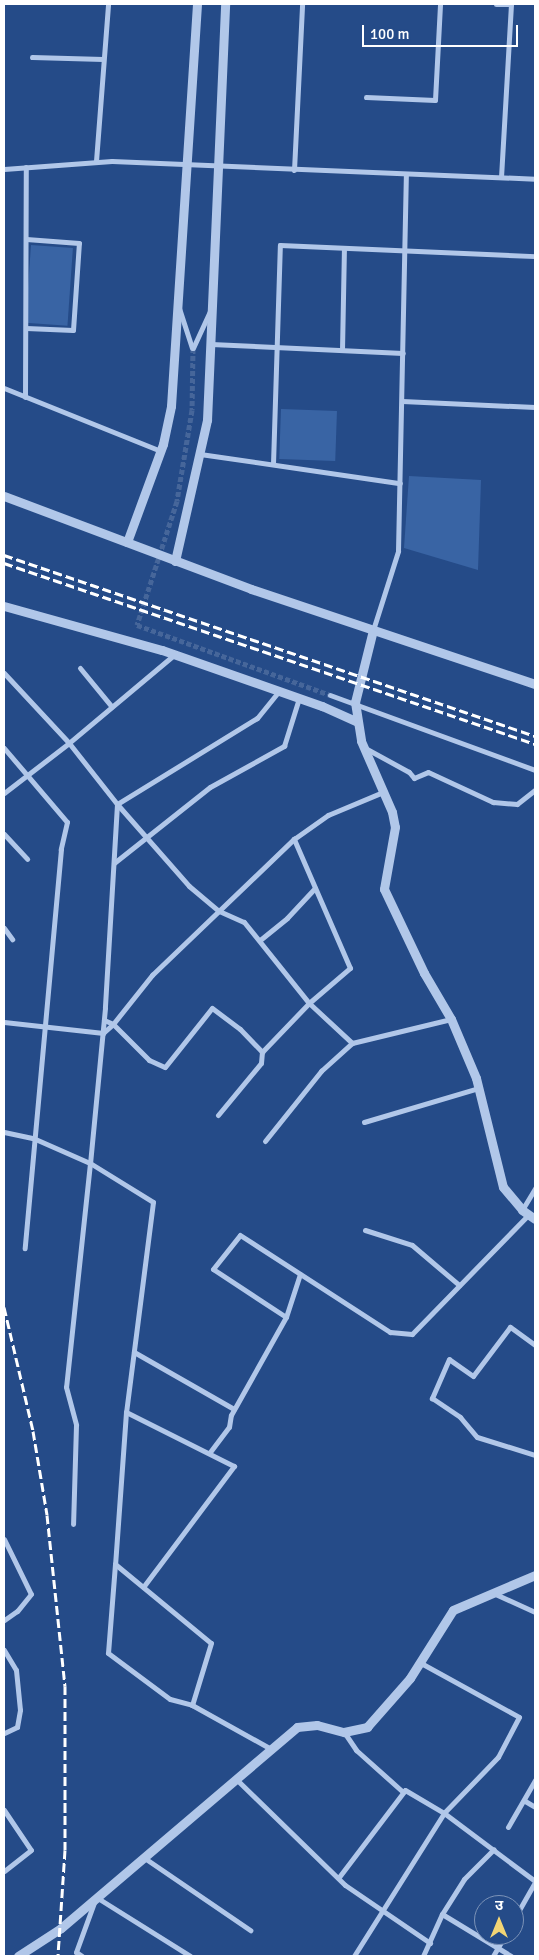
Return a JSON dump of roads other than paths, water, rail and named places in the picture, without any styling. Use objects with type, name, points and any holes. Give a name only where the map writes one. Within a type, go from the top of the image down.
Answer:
[{"type":"street","points":[[96,162],[108,4]]},
{"type":"street","points":[[127,542],[160,451],[171,406],[197,4]]},
{"type":"street","points":[[175,561],[207,420],[225,4]]},
{"type":"street","points":[[294,170],[302,4]]},
{"type":"street","points":[[366,97],[435,100],[440,4]]},
{"type":"street","points":[[496,4],[510,4],[501,178]]},
{"type":"street","points":[[32,57],[103,59]]},
{"type":"street","points":[[4,169],[96,162],[535,179]]},
{"type":"street","points":[[25,396],[26,167]]},
{"type":"street","points":[[406,174],[398,551],[372,630],[355,702],[356,722],[364,748],[383,792],[395,827],[384,889],[424,973],[451,1019],[479,1088],[503,1186],[529,1214]]},
{"type":"street","points":[[26,239],[79,243],[73,330],[26,328]]},
{"type":"street","points":[[273,464],[280,245],[535,256]]},
{"type":"street","points":[[342,350],[344,248]]},
{"type":"street","points":[[178,304],[192,348],[213,303]]},
{"type":"street","points":[[211,344],[402,353]]},
{"type":"street","points":[[4,388],[160,451]]},
{"type":"street","points":[[402,401],[535,407]]},
{"type":"street","points":[[200,454],[400,483]]},
{"type":"street","points":[[4,496],[175,561],[372,630],[535,684]]},
{"type":"street","points":[[4,606],[175,654],[299,698],[356,722]]},
{"type":"street","points":[[4,793],[69,743],[175,654]]},
{"type":"street","points":[[80,668],[112,707]]},
{"type":"street","points":[[4,673],[69,743],[117,804],[189,886],[219,911],[244,922],[309,1003],[352,1043]]},
{"type":"street","points":[[117,804],[257,718],[279,691]]},
{"type":"street","points":[[330,695],[355,702],[535,770]]},
{"type":"street","points":[[114,863],[210,787],[284,746],[299,698]]},
{"type":"street","points":[[4,748],[67,822],[60,849],[46,1028],[33,1138],[25,1248]]},
{"type":"street","points":[[364,748],[414,778],[428,772],[493,802],[517,804],[535,790]]},
{"type":"street","points":[[4,1022],[103,1033],[113,1024],[152,975],[294,840],[328,815],[383,792]]},
{"type":"street","points":[[73,1524],[76,1424],[66,1387],[103,1033],[117,804]]},
{"type":"street","points":[[4,834],[26,859]]},
{"type":"street","points":[[218,1115],[261,1063],[262,1052],[309,1003],[350,968],[294,840]]},
{"type":"street","points":[[260,940],[287,918],[315,888]]},
{"type":"street","points":[[4,928],[12,939]]},
{"type":"street","points":[[104,1020],[113,1024],[149,1060],[165,1067],[212,1008],[240,1029],[262,1052]]},
{"type":"street","points":[[265,1141],[321,1071],[352,1043],[451,1019]]},
{"type":"street","points":[[364,1122],[479,1088]]},
{"type":"street","points":[[4,1132],[33,1138],[90,1163],[153,1202],[126,1412],[108,1653],[170,1699],[192,1705],[271,1749]]},
{"type":"street","points":[[286,1317],[212,1269],[240,1235],[390,1332],[412,1334],[529,1214],[535,1188]]},
{"type":"street","points":[[365,1230],[412,1245],[459,1285]]},
{"type":"street","points":[[210,1452],[229,1427],[234,1409],[286,1317],[300,1274]]},
{"type":"street","points":[[535,1345],[510,1327],[473,1376],[449,1359],[432,1398],[460,1417],[477,1437],[535,1455]]},
{"type":"street","points":[[134,1352],[234,1409]]},
{"type":"street","points":[[126,1412],[210,1452],[234,1466],[143,1587]]},
{"type":"street","points":[[4,1539],[31,1594],[17,1611],[4,1620]]},
{"type":"street","points":[[115,1564],[211,1642],[192,1705]]},
{"type":"street","points":[[18,1956],[61,1928],[297,1727],[317,1725],[344,1732],[367,1727],[410,1678],[452,1610],[535,1575]]},
{"type":"street","points":[[493,1593],[535,1612]]},
{"type":"street","points":[[4,1650],[16,1670],[20,1710],[17,1727],[5,1730]]},
{"type":"street","points":[[354,1956],[444,1813],[498,1757],[519,1717],[419,1662]]},
{"type":"street","points":[[344,1732],[356,1750],[403,1792],[405,1790],[444,1813],[494,1849],[500,1857],[535,1882],[524,1901]]},
{"type":"street","points":[[236,1779],[306,1851],[380,1912],[430,1943]]},
{"type":"street","points":[[508,1827],[525,1801],[535,1780]]},
{"type":"street","points":[[339,1877],[403,1792]]},
{"type":"street","points":[[525,1801],[535,1807]]},
{"type":"street","points":[[4,1810],[31,1850],[4,1870]]},
{"type":"street","points":[[423,1956],[442,1914],[464,1879],[494,1849]]},
{"type":"street","points":[[143,1857],[250,1930]]},
{"type":"street","points":[[82,1956],[76,1952],[96,1898]]},
{"type":"street","points":[[96,1898],[190,1956]]},
{"type":"street","points":[[442,1914],[511,1956]]},
{"type":"street","points":[[493,1956],[499,1945]]},
{"type":"tunnel","points":[[193,348],[192,410],[177,501],[137,625],[330,695]]},
{"type":"railway","points":[[4,555],[535,736]]},
{"type":"railway","points":[[4,563],[535,744]]},
{"type":"railway","points":[[4,1307],[33,1431],[47,1515],[65,1686],[65,1850],[58,1956]]}]
